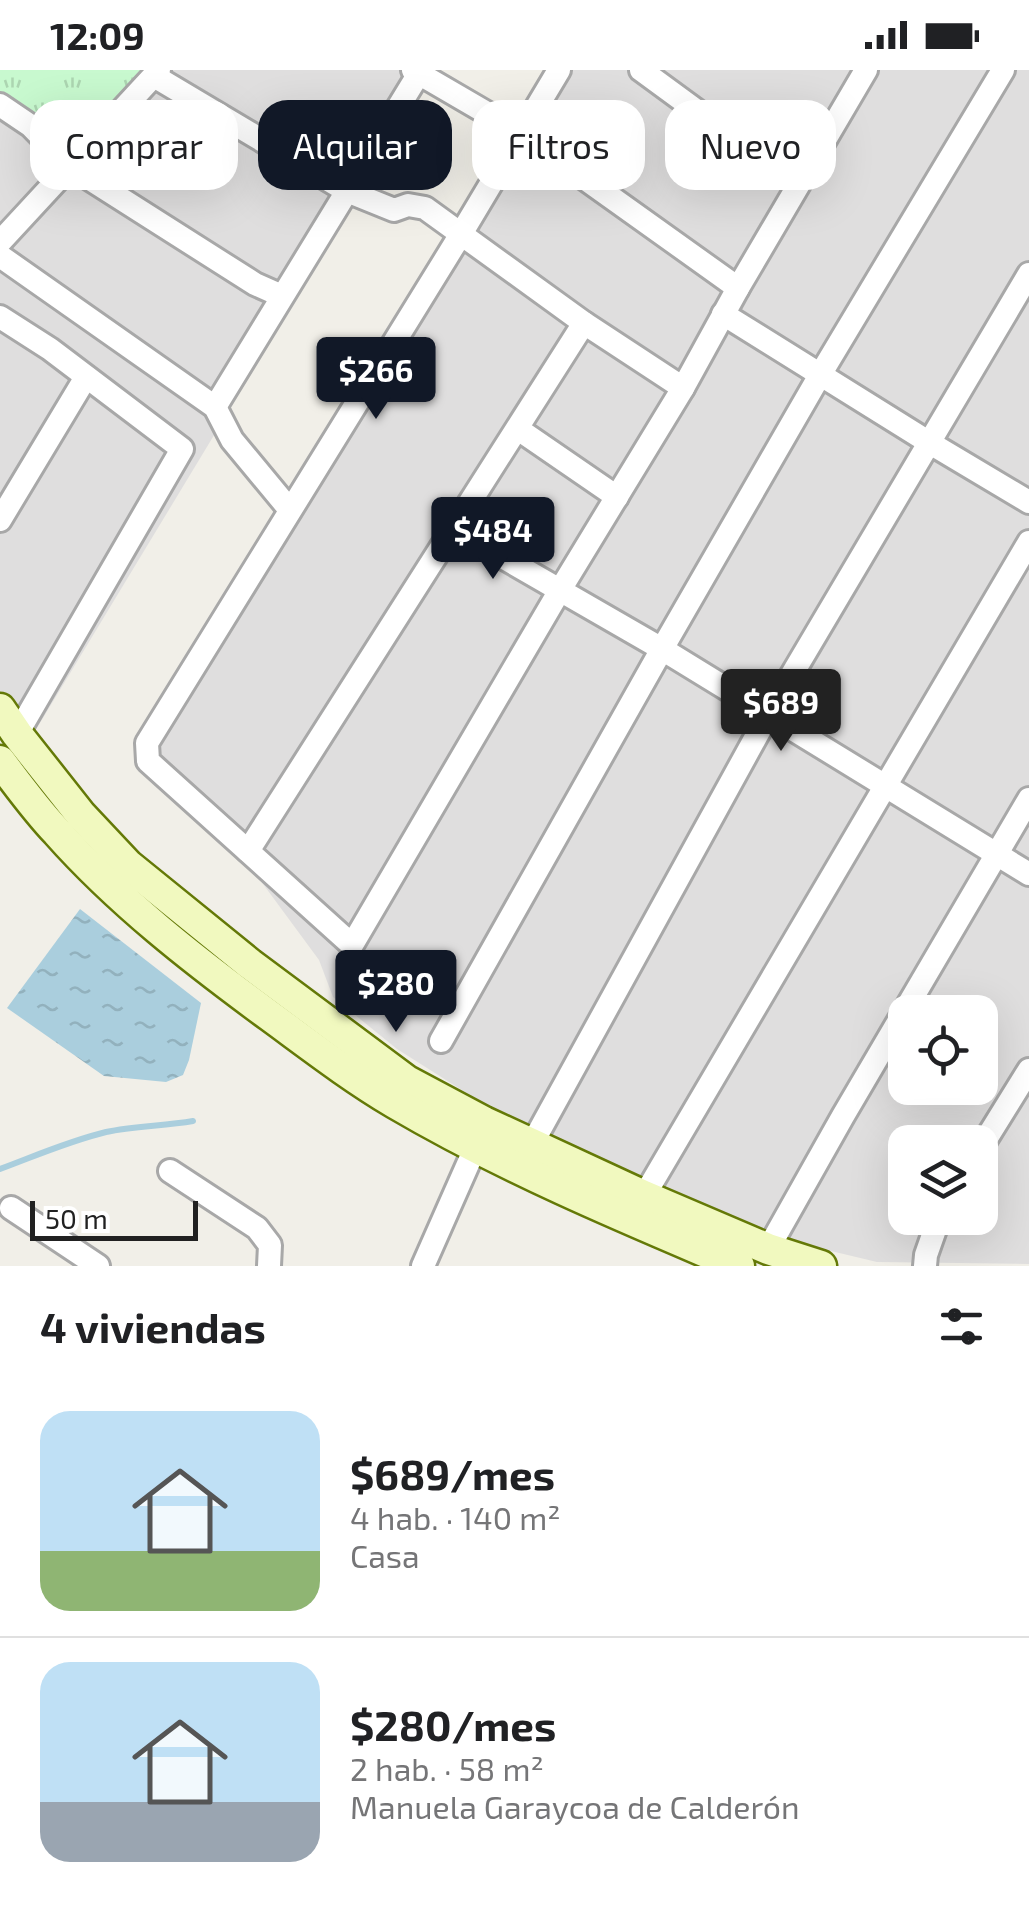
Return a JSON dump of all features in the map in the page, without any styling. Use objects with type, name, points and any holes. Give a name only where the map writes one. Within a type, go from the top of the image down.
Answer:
[{"type":"street","points":[[541,100],[559,70]]},
{"type":"street","points":[[641,70],[682,100]]},
{"type":"street","points":[[441,1041],[820,375],[1002,70]]},
{"type":"street","points":[[215,407],[418,71],[472,104]]},
{"type":"street","points":[[131,100],[156,73],[348,191],[394,210],[408,205],[425,208],[683,388]]},
{"type":"street","points":[[836,114],[858,73]]},
{"type":"street","points":[[0,106],[30,125]]},
{"type":"street","points":[[0,242],[49,190]]},
{"type":"street","points":[[106,190],[255,284],[282,296]]},
{"type":"street","points":[[488,190],[147,744],[148,761],[352,945],[683,388],[795,190]]},
{"type":"street","points":[[601,190],[738,288]]},
{"type":"street","points":[[0,256],[215,407],[232,440],[290,510]]},
{"type":"street","points":[[532,1144],[768,715],[1029,274]]},
{"type":"street","points":[[723,314],[1029,502]]},
{"type":"street","points":[[0,318],[50,349],[182,449],[8,722],[80,816],[128,865],[250,964],[408,1081],[484,1122],[644,1196],[768,1250],[820,1266]]},
{"type":"street","points":[[248,851],[584,322]]},
{"type":"street","points":[[0,520],[86,377]]},
{"type":"street","points":[[518,429],[617,497]]},
{"type":"street","points":[[452,528],[662,649],[1029,874]]},
{"type":"street","points":[[644,1196],[1029,542]]},
{"type":"street","points":[[3,774],[132,906],[232,988],[344,1070],[476,1146],[739,1266]]},
{"type":"street","points":[[768,1250],[1029,799]]},
{"type":"street","points":[[995,1125],[1029,1070]]},
{"type":"street","points":[[423,1266],[476,1146]]},
{"type":"street","points":[[170,1170],[257,1228],[270,1245],[270,1266]]},
{"type":"street","points":[[11,1208],[98,1266]]},
{"type":"street","points":[[924,1266],[933,1235]]},
{"type":"shaded area","points":[[0,70],[435,70],[417,100],[258,100],[258,190],[362,190],[26,746],[0,710]]},
{"type":"shaded area","points":[[550,70],[1029,70],[1029,1264],[877,1262],[785,1240],[517,1125],[397,1049],[333,997],[319,960],[246,861],[148,761],[480,190],[645,190],[645,100],[533,100]]},
{"type":"green space","points":[[0,70],[159,70],[132,100],[30,100],[30,131],[0,105]]},
{"type":"water","points":[[80,909],[201,1003],[183,1075],[166,1082],[104,1076],[7,1008]]},
{"type":"waterway","points":[[0,1169],[106,1132],[193,1121]]}]
